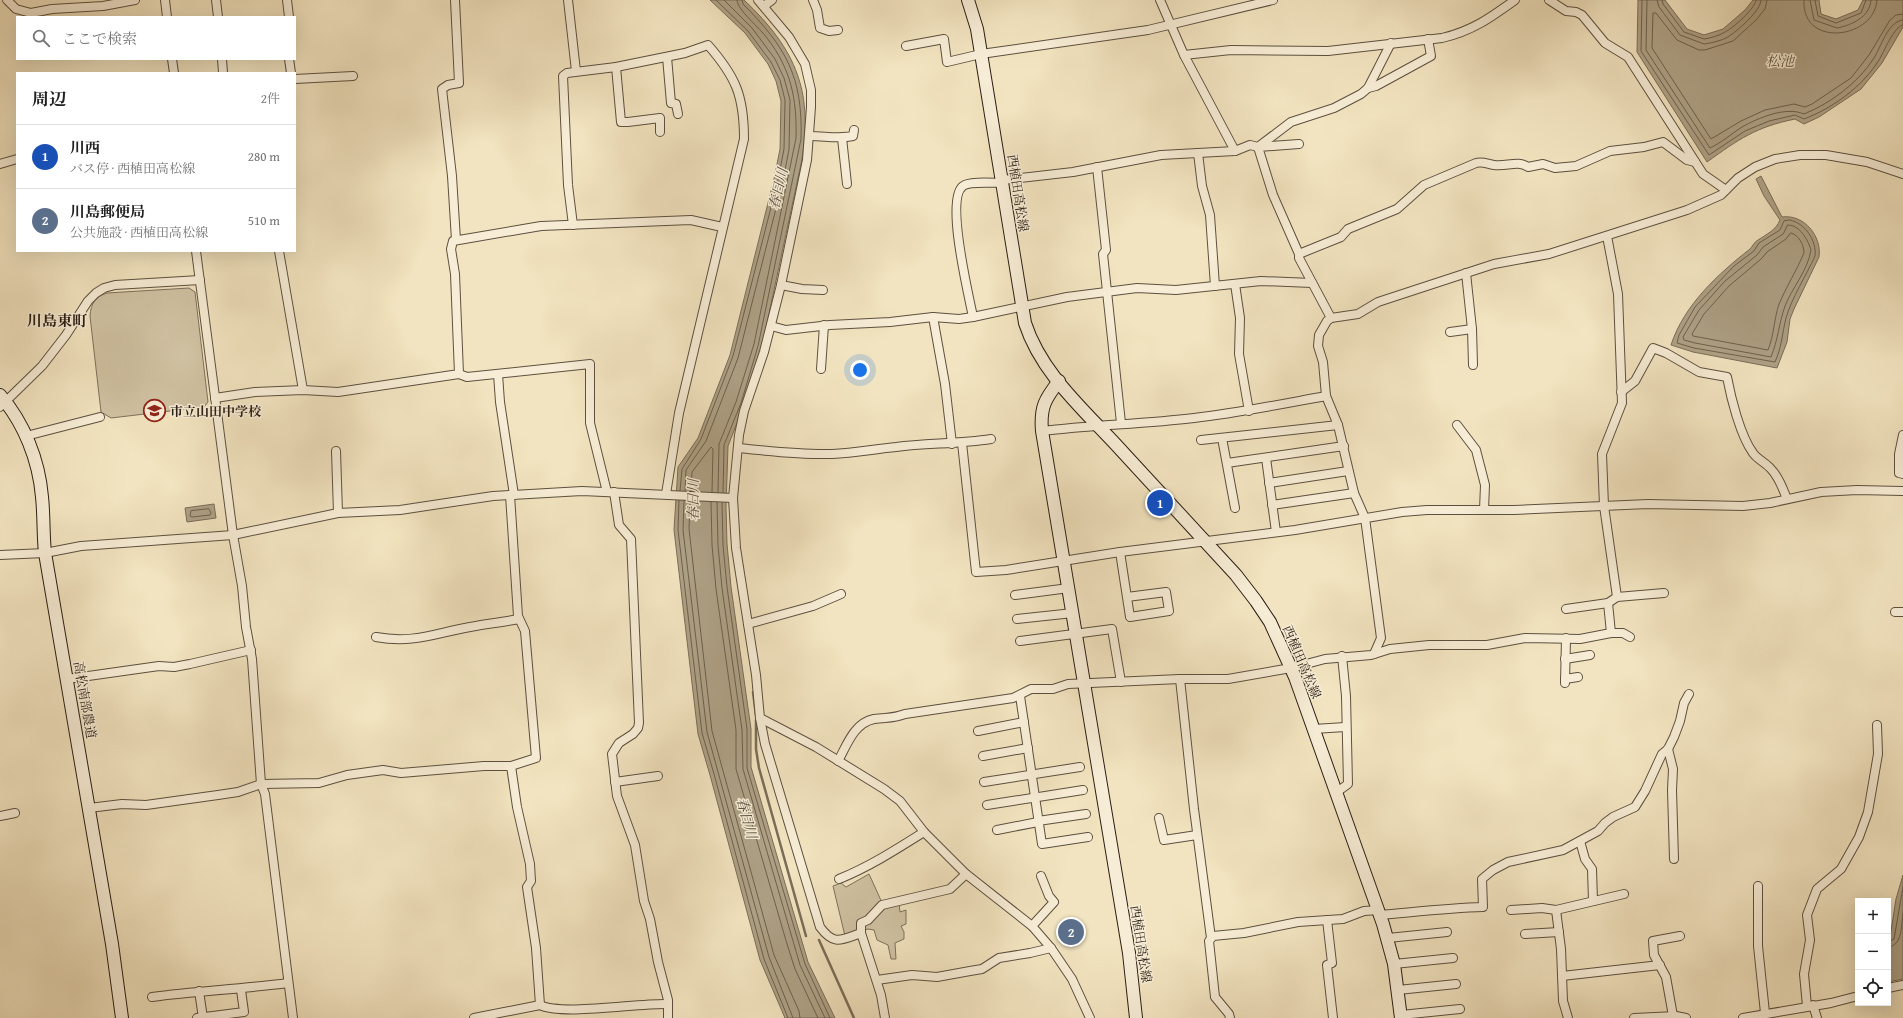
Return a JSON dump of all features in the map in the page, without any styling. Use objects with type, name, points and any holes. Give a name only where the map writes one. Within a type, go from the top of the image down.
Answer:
[{"type":"main road","name":"西植田高松線","points":[[968,0],[977,29],[1025,323],[1036,351],[1045,365],[1097,425],[1203,540],[1256,601],[1270,622],[1291,668],[1314,729],[1388,938],[1394,964],[1401,1017]]},
{"type":"main road","name":"西植田高松線","points":[[1059,381],[1047,396],[1042,407],[1042,431],[1129,953],[1136,1018]]},
{"type":"main road","name":"高松南部農道","points":[[2,401],[16,417],[26,436],[38,472],[42,497],[45,553],[112,944],[122,1018]]},
{"type":"street","points":[[7,0],[16,10],[31,13],[52,9],[103,6],[135,0]]},
{"type":"street","points":[[165,0],[167,16]]},
{"type":"street","points":[[216,0],[218,16]]},
{"type":"street","points":[[287,0],[289,16]]},
{"type":"street","points":[[455,0],[459,83],[448,85],[442,89],[452,176],[456,240]]},
{"type":"street","points":[[568,0],[576,71]]},
{"type":"street","points":[[758,0],[789,37],[805,64],[810,90],[810,136],[807,160],[781,285],[764,352],[744,411],[731,498],[736,548],[765,744],[820,927],[826,936],[839,940],[861,933]]},
{"type":"street","points":[[764,6],[772,0]]},
{"type":"street","points":[[813,0],[817,10],[820,28],[829,31],[838,30]]},
{"type":"street","points":[[1160,0],[1172,24],[1184,55],[1235,151]]},
{"type":"street","points":[[906,46],[944,39],[947,62],[981,54],[1148,30],[1273,0]]},
{"type":"street","points":[[1184,55],[1231,50],[1328,51],[1428,39],[1456,34],[1470,29],[1484,22],[1515,0]]},
{"type":"street","points":[[1549,0],[1566,11],[1576,12],[1582,15],[1605,43],[1628,57],[1703,174],[1726,190]]},
{"type":"street","points":[[1368,88],[1376,86],[1431,56],[1428,39]]},
{"type":"street","points":[[1258,147],[1291,122],[1345,103],[1361,94],[1368,88],[1391,44]]},
{"type":"street","points":[[573,225],[568,185],[563,76],[567,72],[616,67],[667,57],[702,49],[708,45],[726,65],[737,86],[744,112],[744,139],[739,166],[722,227],[678,413],[668,494]]},
{"type":"street","points":[[667,57],[671,102],[676,104],[678,114]]},
{"type":"street","points":[[172,60],[174,72]]},
{"type":"street","points":[[222,60],[223,72]]},
{"type":"street","points":[[289,60],[291,72]]},
{"type":"street","points":[[616,67],[619,116],[621,122],[660,118],[660,132]]},
{"type":"street","points":[[296,78],[353,76]]},
{"type":"street","points":[[810,136],[837,136],[842,138],[853,136],[854,130]]},
{"type":"street","points":[[842,138],[847,184]]},
{"type":"street","points":[[1299,254],[1341,237],[1348,229],[1397,209],[1424,185],[1482,161],[1495,166],[1523,164],[1528,167],[1544,164],[1555,168],[1576,166],[1610,151],[1644,147],[1663,142],[1687,160],[1695,162]]},
{"type":"street","points":[[973,317],[963,271],[957,223],[959,191],[963,186],[968,184],[1002,182],[1073,172],[1161,155],[1235,151],[1250,145],[1258,147],[1299,144]]},
{"type":"street","points":[[1258,147],[1273,195],[1299,254],[1299,258],[1331,318]]},
{"type":"street","points":[[1198,153],[1202,186],[1210,215],[1215,286]]},
{"type":"street","points":[[1374,654],[1381,638],[1365,518],[1354,494],[1338,425],[1326,396],[1323,362],[1318,346],[1320,335],[1326,321],[1331,318],[1358,314],[1378,302],[1494,264],[1549,254],[1687,210],[1721,195],[1738,178],[1755,166],[1776,159],[1800,155],[1847,158],[1867,162],[1903,174]]},
{"type":"street","points":[[0,164],[16,159]]},
{"type":"street","points":[[1097,167],[1106,250],[1103,254],[1106,292],[1121,423]]},
{"type":"street","points":[[458,374],[455,274],[451,249],[453,241],[541,226],[691,220],[722,227]]},
{"type":"street","points":[[1607,236],[1618,294],[1622,403],[1602,454],[1604,506],[1617,597]]},
{"type":"street","points":[[196,252],[233,535],[251,650],[261,784],[265,794],[293,1018]]},
{"type":"street","points":[[279,252],[302,390]]},
{"type":"street","points":[[1466,273],[1472,329],[1473,365]]},
{"type":"street","points":[[2,401],[42,366],[66,335],[88,301],[104,288],[200,280]]},
{"type":"street","points":[[770,326],[786,330],[824,325],[890,322],[933,318],[959,319],[1022,305],[1084,294],[1137,288],[1176,290],[1261,281],[1312,283]]},
{"type":"street","points":[[1235,284],[1240,318],[1239,354],[1249,411]]},
{"type":"street","points":[[781,285],[802,289],[823,290]]},
{"type":"street","points":[[933,318],[945,384],[952,444]]},
{"type":"street","points":[[821,369],[824,325]]},
{"type":"street","points":[[1450,332],[1472,329]]},
{"type":"street","points":[[1621,392],[1635,381],[1653,348],[1666,353],[1699,372],[1727,377],[1731,398],[1746,440],[1753,453],[1773,470],[1780,481],[1786,499]]},
{"type":"street","points":[[215,398],[255,392],[302,390],[338,392],[458,374],[467,377],[590,364],[590,423],[611,492],[619,525],[631,539],[639,723],[634,734],[619,743],[614,748],[612,754],[615,782],[620,806],[635,845],[641,884],[668,1000],[668,1018]]},
{"type":"street","points":[[89,808],[122,804],[146,805],[238,792],[261,784],[319,783],[348,775],[383,770],[401,773],[484,766],[511,766],[536,758],[525,631],[518,616],[512,495],[500,402],[498,374]]},
{"type":"street","points":[[1042,431],[1097,425],[1193,418],[1249,411],[1326,396]]},
{"type":"street","points":[[26,436],[100,417]]},
{"type":"street","points":[[1201,440],[1338,425]]},
{"type":"street","points":[[1457,425],[1476,450],[1485,484],[1484,510]]},
{"type":"street","points":[[1903,435],[1899,462],[1900,473],[1903,474]]},
{"type":"street","points":[[1222,438],[1234,508]]},
{"type":"street","points":[[738,448],[790,453],[831,454],[897,447],[952,444],[991,439]]},
{"type":"street","points":[[962,443],[976,572],[1065,562],[1120,552],[1203,540],[1276,532],[1427,510],[1533,510],[1648,504],[1743,506],[1821,492],[1857,490],[1903,491]]},
{"type":"street","points":[[1227,463],[1344,446]]},
{"type":"street","points":[[336,451],[338,513]]},
{"type":"street","points":[[1266,458],[1276,532]]},
{"type":"street","points":[[1269,482],[1348,471]]},
{"type":"street","points":[[0,553],[45,553],[82,546],[233,535],[338,513],[400,510],[466,499],[512,495],[582,491],[731,498]]},
{"type":"street","points":[[1272,505],[1354,494]]},
{"type":"street","points":[[1120,552],[1130,617],[1169,611],[1166,592],[1127,597]]},
{"type":"street","points":[[1015,595],[1069,588]]},
{"type":"street","points":[[1566,609],[1608,603],[1617,597],[1664,593]]},
{"type":"street","points":[[748,624],[813,606],[841,594]]},
{"type":"street","points":[[1608,603],[1612,633]]},
{"type":"street","points":[[1017,618],[1073,612]]},
{"type":"street","points":[[376,637],[400,640],[422,638],[470,627],[519,619]]},
{"type":"street","points":[[1020,641],[1112,628],[1121,682]]},
{"type":"street","points":[[838,761],[854,732],[867,721],[876,719],[893,719],[905,714],[1020,696],[1031,689],[1037,688],[1053,689],[1068,684],[1180,679],[1228,679],[1291,668],[1342,656],[1374,654],[1390,649],[1429,646],[1487,645],[1525,638],[1580,639],[1612,633],[1623,633],[1630,637]]},
{"type":"street","points":[[1381,638],[1390,649]]},
{"type":"street","points":[[1566,638],[1565,681],[1578,677]]},
{"type":"street","points":[[67,679],[159,666],[174,667],[251,650]]},
{"type":"street","points":[[1337,792],[1348,784],[1346,696],[1342,656]]},
{"type":"street","points":[[1565,659],[1590,656]]},
{"type":"street","points":[[1180,679],[1204,891],[1210,916],[1211,938],[1209,941],[1215,997],[1229,1014],[1230,1018]]},
{"type":"street","points":[[1211,938],[1213,936],[1244,933],[1298,922],[1343,918],[1364,911],[1433,911],[1446,908],[1483,907],[1482,879],[1493,870],[1508,862],[1563,850],[1598,831],[1613,817],[1635,807],[1645,792],[1662,754],[1668,749],[1680,721],[1684,703],[1690,694]]},
{"type":"street","points":[[1020,696],[1042,844],[1088,837]]},
{"type":"street","points":[[760,718],[838,761],[884,789],[900,802],[924,832],[966,874],[1032,926],[1051,948],[1072,979],[1090,1018]]},
{"type":"street","points":[[978,731],[1024,722]]},
{"type":"street","points":[[1817,1018],[1810,1006],[1804,974],[1810,940],[1807,915],[1817,889],[1841,869],[1859,837],[1868,812],[1878,754],[1878,725]]},
{"type":"street","points":[[1314,729],[1346,727]]},
{"type":"street","points":[[983,756],[1028,748]]},
{"type":"street","points":[[1668,749],[1673,769],[1672,790],[1674,859]]},
{"type":"street","points":[[511,766],[517,806],[530,864],[531,881],[528,887],[536,948],[540,1005]]},
{"type":"street","points":[[984,782],[1080,767]]},
{"type":"street","points":[[615,782],[658,776]]},
{"type":"street","points":[[987,805],[1083,790]]},
{"type":"street","points":[[0,816],[15,813]]},
{"type":"street","points":[[997,830],[1086,814]]},
{"type":"street","points":[[1159,818],[1164,840],[1197,835]]},
{"type":"street","points":[[839,879],[883,858],[924,832]]},
{"type":"street","points":[[1580,841],[1585,859],[1592,869],[1593,901]]},
{"type":"street","points":[[885,1018],[881,995],[861,933],[861,923],[868,920],[882,905],[950,889],[966,874]]},
{"type":"street","points":[[1032,926],[1054,902],[1046,891],[1041,876]]},
{"type":"street","points":[[1758,886],[1758,946],[1765,1013]]},
{"type":"street","points":[[1511,910],[1542,908],[1556,910],[1624,894]]},
{"type":"street","points":[[1556,910],[1559,932],[1563,1001],[1568,1018]]},
{"type":"street","points":[[1327,920],[1332,963],[1327,965],[1333,1018]]},
{"type":"street","points":[[1388,938],[1447,932]]},
{"type":"street","points":[[1525,934],[1559,932]]},
{"type":"street","points":[[1673,1016],[1666,977],[1654,955],[1653,941],[1680,936]]},
{"type":"street","points":[[876,980],[912,975],[937,976],[982,969],[999,958],[1051,948]]},
{"type":"street","points":[[1394,964],[1453,958]]},
{"type":"street","points":[[1562,976],[1660,965]]},
{"type":"street","points":[[152,997],[200,991],[242,990],[288,983]]},
{"type":"street","points":[[1398,990],[1456,984]]},
{"type":"street","points":[[1891,987],[1903,985]]},
{"type":"street","points":[[200,991],[201,1018],[244,1012],[242,990]]},
{"type":"street","points":[[1743,1018],[1765,1013],[1832,1003],[1855,997]]},
{"type":"street","points":[[474,1018],[540,1005],[547,1009],[580,1009],[651,1003],[667,1004]]},
{"type":"street","points":[[1401,1017],[1460,1009]]},
{"type":"street","points":[[1634,1018],[1673,1016],[1686,1018]]},
{"type":"shaded area","points":[[189,288],[195,292],[208,402],[204,407],[111,418],[101,412],[90,316],[91,307],[94,301],[99,296],[107,293]]},
{"type":"shaded area","points":[[869,874],[884,907],[899,903],[900,912],[906,910],[906,924],[901,926],[904,932],[904,939],[895,943],[896,959],[891,959],[888,945],[877,940],[874,930],[868,929],[845,936],[833,886],[841,883],[846,887]]},
{"type":"water","name":"春日川","points":[[710,0],[744,0],[762,18],[789,55],[803,94],[805,115],[801,164],[762,346],[744,405],[728,446],[726,507],[727,544],[731,587],[751,729],[751,767],[808,962],[835,1018],[785,1018],[760,960],[698,734],[674,530],[678,467],[698,438],[730,355],[774,179],[780,149],[781,101],[776,81],[768,64],[745,33]]},
{"type":"water","name":"松池","points":[[1638,0],[1665,0],[1687,29],[1704,35],[1723,29],[1745,10],[1753,0],[1819,0],[1821,14],[1836,19],[1858,10],[1863,0],[1903,0],[1903,27],[1882,63],[1861,89],[1819,117],[1804,124],[1795,119],[1758,130],[1739,140],[1707,162],[1637,52]]},
{"type":"water","points":[[1761,176],[1782,217],[1797,219],[1810,228],[1818,241],[1819,249],[1819,257],[1790,319],[1787,342],[1777,368],[1693,352],[1671,345],[1684,317],[1703,291],[1750,249],[1755,242],[1771,232],[1780,220],[1764,196],[1756,179]]},
{"type":"water","points":[[214,504],[216,518],[187,522],[185,508]]},
{"type":"water","points":[[1903,875],[1903,979],[1891,981],[1891,931],[1896,899]]},
{"type":"waterway","points":[[753,692],[756,715]]},
{"type":"waterway","points":[[756,720],[756,749],[759,768],[806,936]]},
{"type":"waterway","points":[[819,940],[854,1018]]},
{"type":"place","name":"市立山田中学校","points":[[155,411]]},
{"type":"place","name":"川西","points":[[1160,503]]},
{"type":"place","name":"川島郵便局","points":[[1071,932]]},
{"type":"district","name":"川島東町","points":[[57,320]]}]
